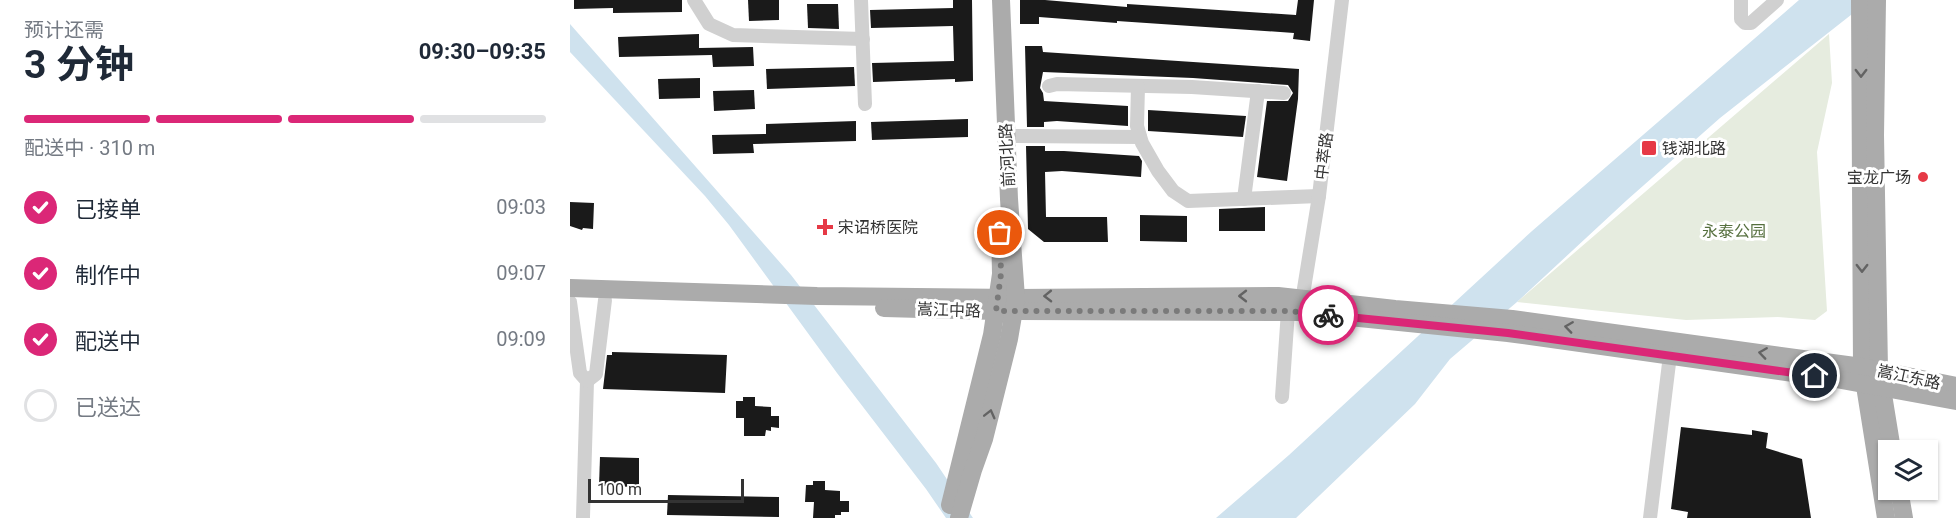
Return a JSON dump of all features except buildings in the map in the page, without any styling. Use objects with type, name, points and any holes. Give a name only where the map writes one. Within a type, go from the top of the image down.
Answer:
[{"type":"main road","name":"前河北路","points":[[992,0],[992,61],[1001,274],[1006,304]]},
{"type":"main road","name":"前河北路","points":[[959,518],[968,463],[1006,304],[1006,136],[1001,0]]},
{"type":"main road","points":[[1877,0],[1872,377],[1889,440]]},
{"type":"main road","points":[[1860,7],[1872,377],[1886,518]]},
{"type":"main road","name":"嵩江中路","points":[[570,288],[741,299]]},
{"type":"main road","name":"嵩江中路","points":[[570,300],[741,299],[1006,304],[1278,296],[1296,307],[1510,326],[1872,377]]},
{"type":"main road","name":"嵩江东路","points":[[1872,377],[1956,387]]},
{"type":"main road","name":"嵩江东路","points":[[1872,377],[1956,401]]},
{"type":"main road","name":"前河北路","points":[[946,518],[968,463]]},
{"type":"main road","points":[[1901,500],[1904,518]]},
{"type":"street","points":[[694,0],[710,24],[733,35],[862,39]]},
{"type":"street","points":[[861,0],[865,104]]},
{"type":"street","name":"中萃路","points":[[1282,397],[1296,307],[1319,196],[1342,0]]},
{"type":"street","points":[[1741,0],[1741,19],[1745,23],[1750,22],[1777,0]]},
{"type":"street","points":[[1049,86],[1057,84],[1138,86],[1284,93]]},
{"type":"street","points":[[1138,86],[1137,126],[1140,137],[1158,171],[1173,191],[1188,201],[1319,196]]},
{"type":"street","points":[[1244,199],[1258,91]]},
{"type":"street","points":[[1006,136],[1140,137]]},
{"type":"street","points":[[570,300],[580,373],[587,381],[580,516]]},
{"type":"street","points":[[587,381],[596,374],[605,300]]},
{"type":"street","points":[[1650,518],[1671,349]]},
{"type":"green space","name":"永泰公园","points":[[1829,34],[1832,83],[1817,152],[1827,311],[1815,320],[1778,317],[1686,320],[1517,302]]},
{"type":"water","points":[[1799,0],[1870,0],[1720,118],[1517,302],[1450,359],[1415,404],[1296,518],[1216,518],[1289,455],[1532,231]]},
{"type":"water","points":[[570,24],[791,275],[936,463],[973,518],[946,518],[729,225],[705,196],[570,52]]},
{"type":"way so far","points":[[1000,233],[1001,274],[996,311],[1288,311],[1328,315]]},
{"type":"place","name":"钱湖北路","points":[[1649,148]]},
{"type":"place","name":"宝龙广场","points":[[1923,177]]},
{"type":"place","name":"宋诏桥医院","points":[[825,227]]},
{"type":"route","points":[[1328,315],[1508,333],[1815,376]]}]
